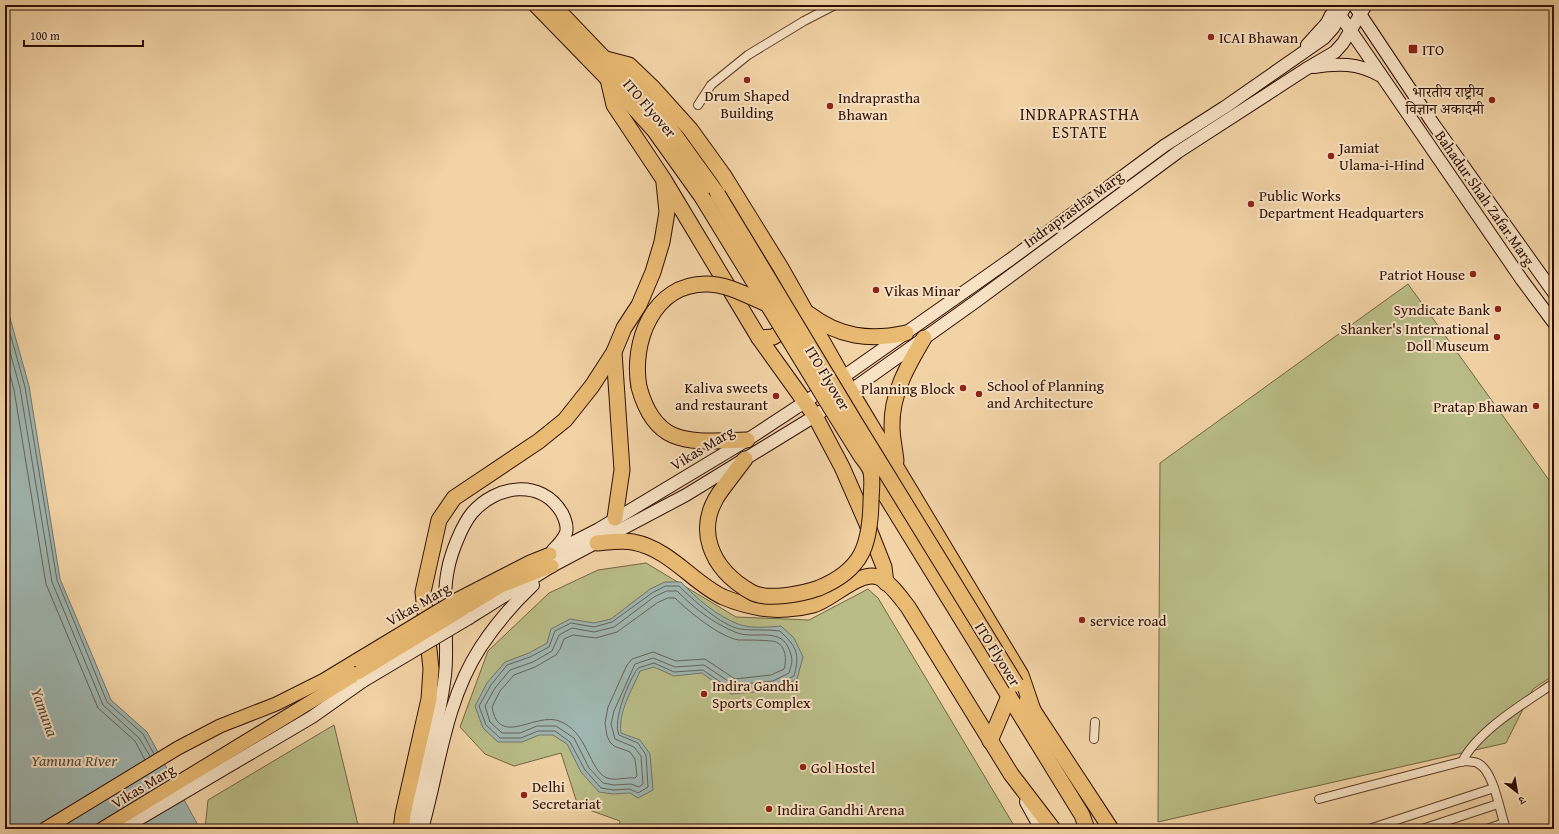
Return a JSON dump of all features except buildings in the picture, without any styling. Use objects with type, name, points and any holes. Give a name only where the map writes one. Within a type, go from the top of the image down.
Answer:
[{"type":"highway","name":"ITO Flyover","points":[[536,5],[608,79],[660,126],[767,304],[871,472],[1010,689],[1033,710]]},
{"type":"highway","name":"ITO Flyover","points":[[553,5],[606,59],[718,195],[852,419],[1010,689]]},
{"type":"highway","points":[[606,59],[629,65],[690,129],[724,176],[805,311],[851,392],[1021,675],[1033,710],[1111,829]]},
{"type":"highway","points":[[608,79],[614,105],[664,180],[759,338],[815,416],[842,466],[867,524],[884,566],[886,583]]},
{"type":"highway","points":[[401,829],[426,767],[431,678],[422,592],[439,520],[454,498],[539,441],[565,420],[592,386],[614,352],[624,328],[639,304],[653,272],[662,242],[667,212],[664,180]]},
{"type":"highway","points":[[747,440],[690,440],[668,433],[657,426],[643,402],[636,372],[640,342],[646,324],[653,312],[666,299],[682,288],[707,284],[732,289],[767,304]]},
{"type":"highway","points":[[805,311],[825,326],[852,334],[880,338],[906,333]]},
{"type":"highway","points":[[759,338],[773,337],[790,329],[805,311]]},
{"type":"highway","points":[[897,468],[892,427],[897,390],[910,361],[924,338]]},
{"type":"highway","points":[[614,352],[622,470],[615,518]]},
{"type":"highway","points":[[745,459],[723,488],[712,508],[707,535],[710,548],[717,561],[733,580],[753,593],[762,596],[791,596],[818,588],[832,581],[858,560],[864,549],[870,531],[871,472]]},
{"type":"highway","points":[[597,543],[616,541],[634,543],[654,550],[674,561],[723,597],[763,608],[786,608],[813,605],[842,590],[862,576],[877,577],[886,583],[908,607],[1011,774],[1053,829]]},
{"type":"highway","points":[[990,741],[1010,689]]},
{"type":"highway","points":[[1010,689],[1082,815],[1087,829]]},
{"type":"main road","name":"Bahadur Shah Zafar Marg","points":[[1354,5],[1363,10],[1432,122],[1554,293]]},
{"type":"main road","name":"Bahadur Shah Zafar Marg","points":[[1338,7],[1350,31],[1522,280],[1554,323]]},
{"type":"main road","name":"Indraprastha Marg","points":[[843,377],[1011,259],[1164,146],[1299,56],[1328,34],[1338,7]]},
{"type":"main road","name":"Indraprastha Marg","points":[[815,416],[851,392],[1178,152],[1306,69],[1335,52],[1363,10]]},
{"type":"main road","points":[[1306,69],[1330,65],[1352,64],[1361,66],[1382,77]]},
{"type":"main road","name":"Vikas Marg","points":[[45,829],[178,748],[220,726],[276,704],[324,680],[463,608],[551,560],[615,518],[747,440],[843,377]]},
{"type":"main road","name":"Vikas Marg","points":[[551,560],[597,543],[686,494],[815,416]]},
{"type":"main road","points":[[414,829],[415,816],[445,673],[448,570],[465,524],[480,506],[507,491],[525,489],[540,492],[557,506],[566,522],[565,535],[551,560],[479,649],[458,694],[449,720],[426,767],[422,829]]},
{"type":"main road","name":"Vikas Marg","points":[[102,829],[185,785],[308,712],[463,608]]},
{"type":"main road","points":[[1011,774],[1041,829]]},
{"type":"main road","name":"Vikas Marg","points":[[122,829],[185,785]]},
{"type":"street","points":[[698,105],[711,85],[748,55],[804,21],[835,5]]},
{"type":"street","points":[[1462,762],[1466,752],[1501,719],[1554,683]]},
{"type":"street","points":[[1094,739],[1095,722]]},
{"type":"street","points":[[1319,799],[1462,762],[1479,763],[1488,773],[1505,826],[1487,829]]},
{"type":"street","points":[[1369,829],[1494,788]]},
{"type":"street","points":[[1422,829],[1498,804]]},
{"type":"green space","points":[[1408,284],[1554,487],[1554,675],[1533,689],[1506,743],[1158,822],[1160,463]]},
{"type":"green space","name":"Indira Gandhi Sports Complex","points":[[646,563],[736,617],[809,620],[868,589],[878,598],[1016,829],[619,829],[620,821],[578,806],[561,753],[514,766],[485,754],[460,727],[488,651],[549,593],[598,570]]},
{"type":"green space","points":[[334,725],[359,829],[205,829],[208,800]]},
{"type":"water","name":"Yamuna River","points":[[5,300],[29,386],[60,579],[111,700],[147,732],[200,829],[5,829]]},
{"type":"water","points":[[665,582],[681,582],[694,595],[722,616],[743,626],[781,626],[794,638],[803,657],[797,679],[776,690],[731,694],[702,673],[674,676],[654,667],[640,671],[626,701],[621,725],[621,733],[640,740],[650,754],[653,790],[638,798],[630,793],[613,794],[599,792],[581,772],[567,744],[553,735],[539,735],[522,742],[498,742],[483,728],[475,706],[487,683],[505,662],[529,653],[547,643],[551,629],[570,619],[594,623],[611,619],[650,589]]},
{"type":"place","name":"ICAI Bhawan","points":[[1211,37]]},
{"type":"place","name":"ITO","points":[[1413,49]]},
{"type":"place","name":"Drum Shaped Building","points":[[747,80]]},
{"type":"place","name":"भारतीय राष्ट्रीय विज्ञान अकादमी","points":[[1492,100]]},
{"type":"place","name":"Indraprastha Bhawan","points":[[830,106]]},
{"type":"place","name":"Jamiat Ulama-i-Hind","points":[[1331,156]]},
{"type":"place","name":"Public Works Department Headquarters","points":[[1251,204]]},
{"type":"place","name":"Patriot House","points":[[1473,274]]},
{"type":"place","name":"Vikas Minar","points":[[876,290]]},
{"type":"place","name":"Syndicate Bank","points":[[1498,309]]},
{"type":"place","name":"Shanker's International Doll Museum","points":[[1497,337]]},
{"type":"place","name":"Planning Block","points":[[963,388]]},
{"type":"place","name":"School of Planning and Architecture","points":[[979,394]]},
{"type":"place","name":"Kaliva sweets and restaurant","points":[[776,396]]},
{"type":"place","name":"Pratap Bhawan","points":[[1536,406]]},
{"type":"place","name":"service road","points":[[1082,620]]},
{"type":"place","name":"Indira Gandhi Sports Complex","points":[[704,694]]},
{"type":"place","name":"Gol Hostel","points":[[803,767]]},
{"type":"place","name":"Delhi Secretariat","points":[[524,795]]},
{"type":"place","name":"Indira Gandhi Arena","points":[[769,809]]},
{"type":"district","name":"INDRAPRASTHA ESTATE","points":[[1080,123]]},
{"type":"water label","name":"Yamuna","points":[[45,712]]}]
